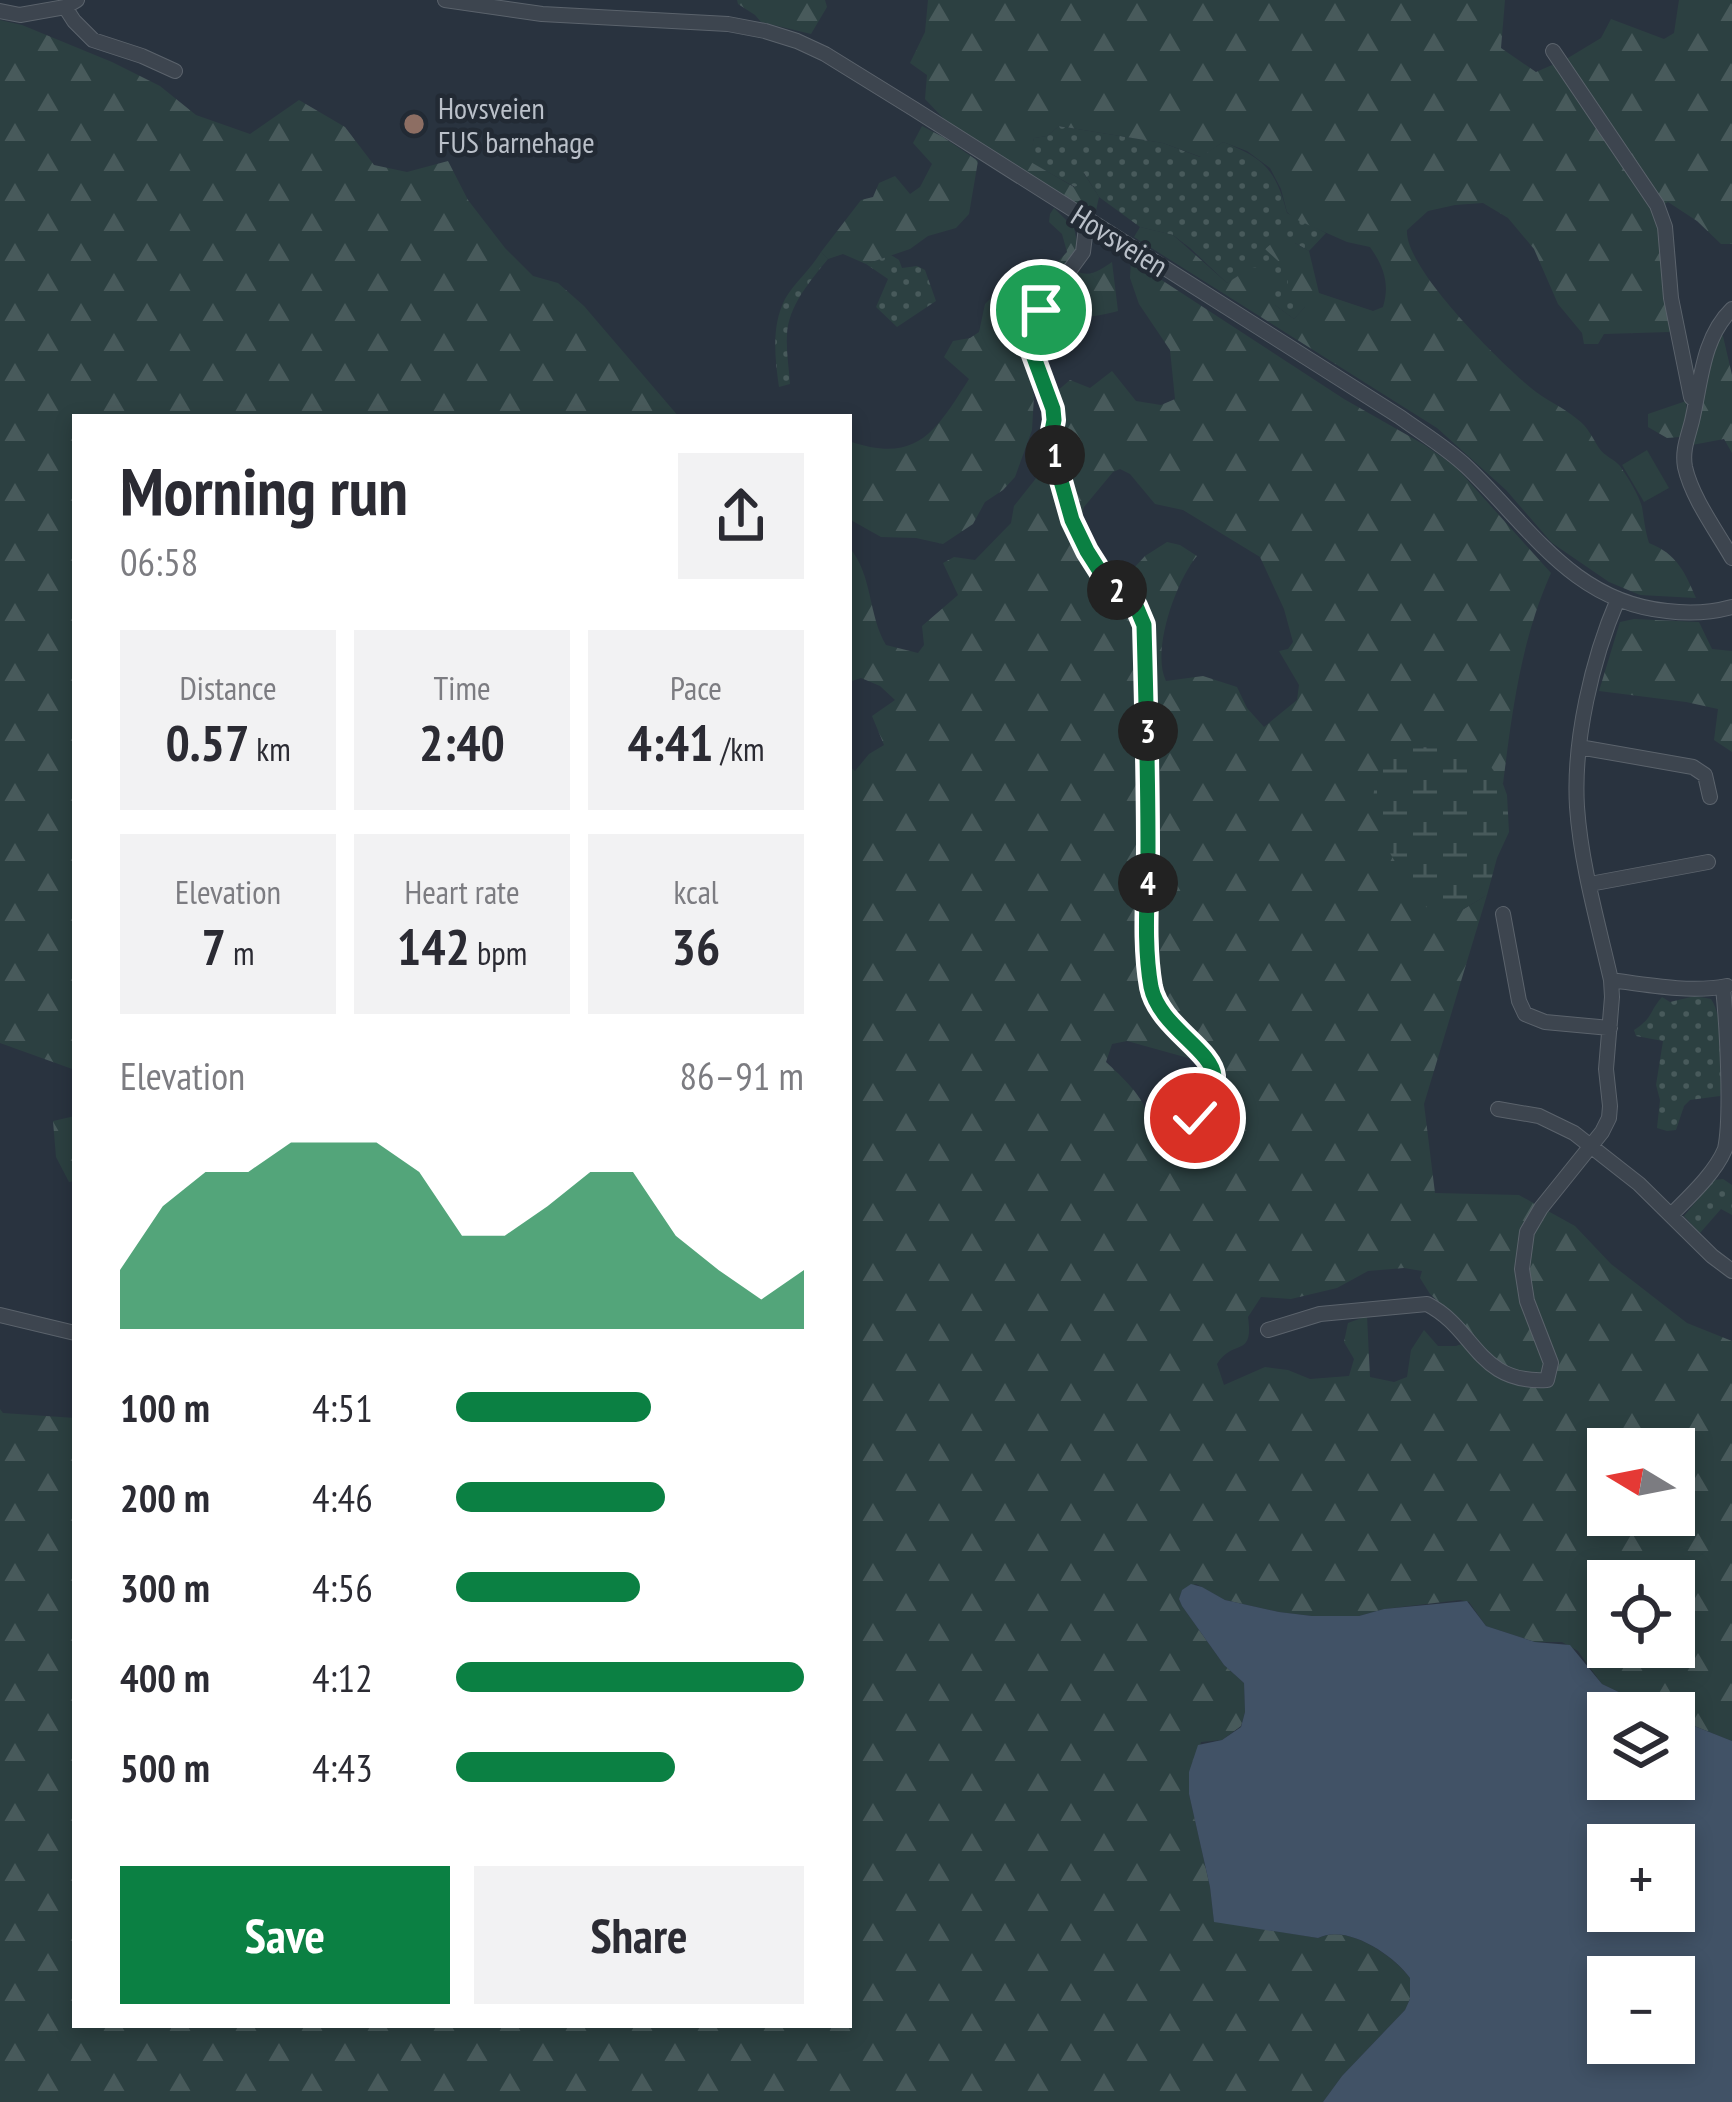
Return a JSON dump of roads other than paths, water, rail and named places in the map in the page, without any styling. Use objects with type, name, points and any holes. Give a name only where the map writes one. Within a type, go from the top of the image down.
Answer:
[{"type":"street","name":"Hovsveien","points":[[445,0],[542,14],[728,24],[782,35],[825,54],[1455,455],[1549,555],[1583,581],[1649,609],[1692,614],[1732,607]]},
{"type":"street","points":[[0,11],[20,15],[70,4],[74,21],[93,40],[175,71]]},
{"type":"street","points":[[1553,51],[1658,205],[1665,227],[1668,277],[1694,375]]},
{"type":"street","points":[[1087,219],[1084,252],[1042,308],[1032,352],[1053,409],[1050,442],[1072,520],[1108,584],[1136,606],[1144,625],[1150,974],[1162,1012],[1205,1058],[1214,1076],[1195,1118]]},
{"type":"street","points":[[1732,309],[1716,327],[1694,375],[1691,397],[1695,401],[1685,447],[1685,467],[1693,487],[1732,558]]},
{"type":"street","points":[[1268,1330],[1320,1315],[1427,1304],[1442,1312],[1491,1367],[1529,1381],[1547,1380],[1551,1363],[1527,1301],[1522,1270],[1527,1232],[1602,1132],[1610,1113],[1606,1069],[1611,980],[1577,811],[1579,747],[1600,642],[1618,599]]},
{"type":"street","points":[[1579,747],[1693,767],[1705,775],[1710,797]]},
{"type":"street","points":[[1590,884],[1708,862]]},
{"type":"street","points":[[1503,914],[1525,1014],[1545,1022],[1610,1028]]},
{"type":"street","points":[[1611,980],[1662,987],[1728,986],[1729,1141],[1720,1159],[1672,1215]]},
{"type":"street","points":[[1498,1109],[1548,1120],[1592,1146],[1732,1271]]},
{"type":"street","points":[[0,1315],[72,1333]]},
{"type":"water","points":[[1191,1584],[1225,1600],[1312,1616],[1359,1616],[1467,1601],[1486,1626],[1535,1642],[1570,1645],[1602,1684],[1619,1692],[1587,1692],[1587,1800],[1695,1800],[1695,1726],[1732,1741],[1732,2102],[1323,2102],[1405,2010],[1410,1978],[1381,1951],[1355,1938],[1329,1934],[1318,1938],[1214,1922],[1189,1794],[1189,1772],[1198,1745],[1222,1740],[1241,1727],[1244,1683],[1224,1665],[1179,1599]]},
{"type":"place","name":"Hovsveien FUS barnehage","points":[[414,124]]}]
